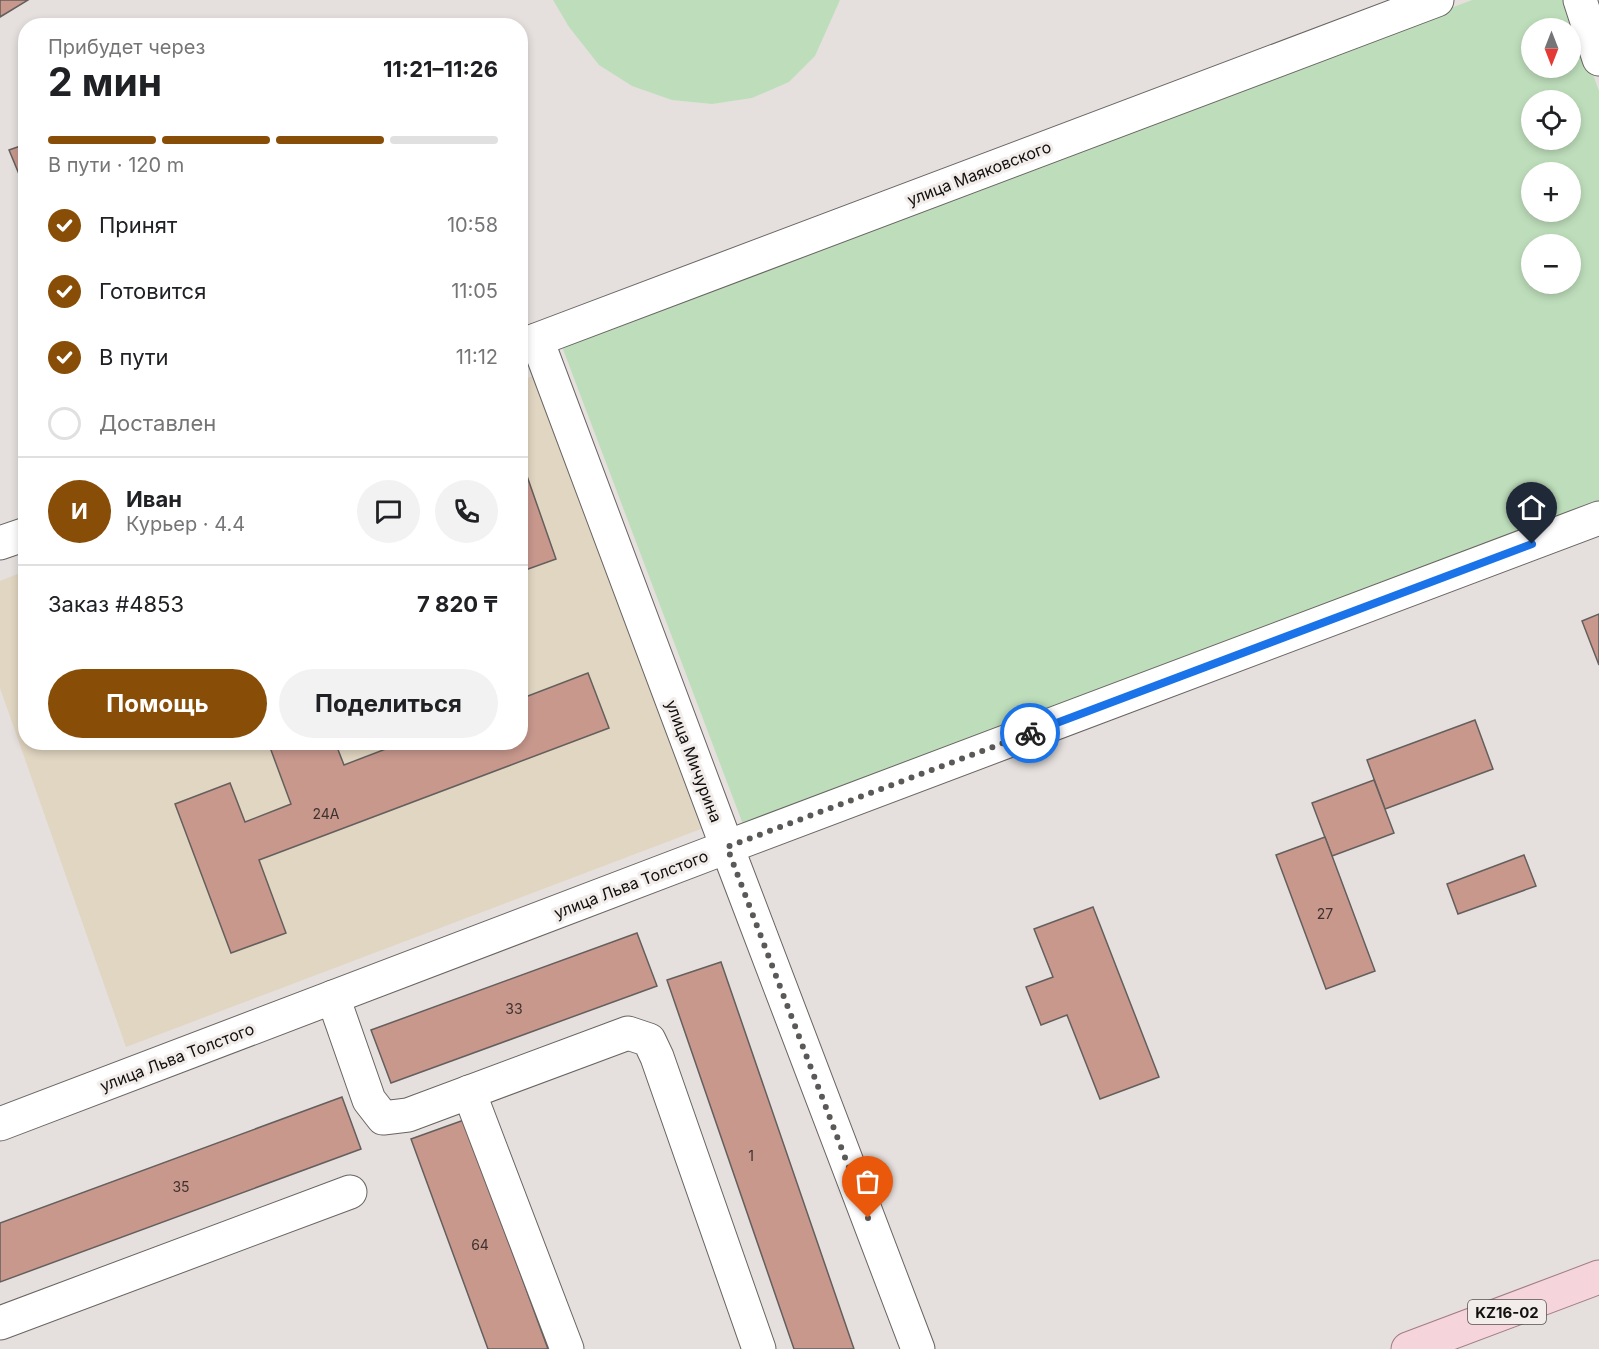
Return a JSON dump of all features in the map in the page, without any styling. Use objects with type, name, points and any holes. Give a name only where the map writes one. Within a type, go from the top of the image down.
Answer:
[{"type":"main road","name":"KZ16-02","points":[[1408,1349],[1599,1277]]},
{"type":"street","name":"улица Маяковского","points":[[529,343],[1437,0]]},
{"type":"street","points":[[1580,0],[1599,59]]},
{"type":"street","name":"улица Мичурина","points":[[529,343],[727,847],[918,1349]]},
{"type":"street","name":"улица Льва Толстого","points":[[0,1124],[1599,518]]},
{"type":"street","points":[[0,543],[18,537]]},
{"type":"street","points":[[333,997],[369,1100],[383,1118],[408,1115],[628,1033],[650,1040],[759,1349]]},
{"type":"street","points":[[469,1092],[567,1349]]},
{"type":"street","points":[[0,1323],[350,1192]]},
{"type":"shaded area","points":[[535,375],[701,829],[126,1047],[22,750],[528,750],[528,378]]},
{"type":"shaded area","points":[[18,574],[18,739],[0,688],[0,581]]},
{"type":"green space","points":[[553,0],[840,0],[815,56],[789,82],[752,98],[712,104],[672,100],[632,86],[599,65],[569,27]]},
{"type":"green space","points":[[1472,0],[1566,0],[1573,18],[1521,18],[1521,78],[1581,78],[1581,41],[1599,91],[1599,505],[744,827],[561,344]]},
{"type":"building","points":[[0,0],[28,0],[0,17]]},
{"type":"building","points":[[18,147],[18,172],[9,150]]},
{"type":"building","points":[[528,479],[556,559],[528,569]]},
{"type":"building","points":[[1599,614],[1599,665],[1582,621]]},
{"type":"building","points":[[588,673],[609,728],[259,860],[286,933],[231,953],[175,804],[230,783],[245,822],[291,804],[271,750],[338,750],[344,765],[383,750],[528,750],[528,696]]},
{"type":"building","points":[[1475,720],[1493,769],[1385,809],[1367,760]]},
{"type":"building","points":[[1374,780],[1394,833],[1332,856],[1312,803]]},
{"type":"building","points":[[1325,837],[1375,971],[1326,989],[1276,855]]},
{"type":"building","points":[[1524,855],[1536,886],[1458,914],[1447,884]]},
{"type":"building","points":[[1093,907],[1159,1077],[1100,1099],[1067,1015],[1041,1025],[1026,987],[1053,977],[1034,929]]},
{"type":"building","points":[[637,933],[657,986],[391,1083],[371,1030]]},
{"type":"building","points":[[721,962],[854,1349],[794,1349],[667,980]]},
{"type":"building","points":[[342,1097],[361,1149],[0,1282],[0,1223]]},
{"type":"building","points":[[464,1120],[548,1349],[488,1349],[411,1139]]},
{"type":"way so far","points":[[868,1218],[727,847],[1030,733]]},
{"type":"route","points":[[1030,733],[1532,544]]}]
